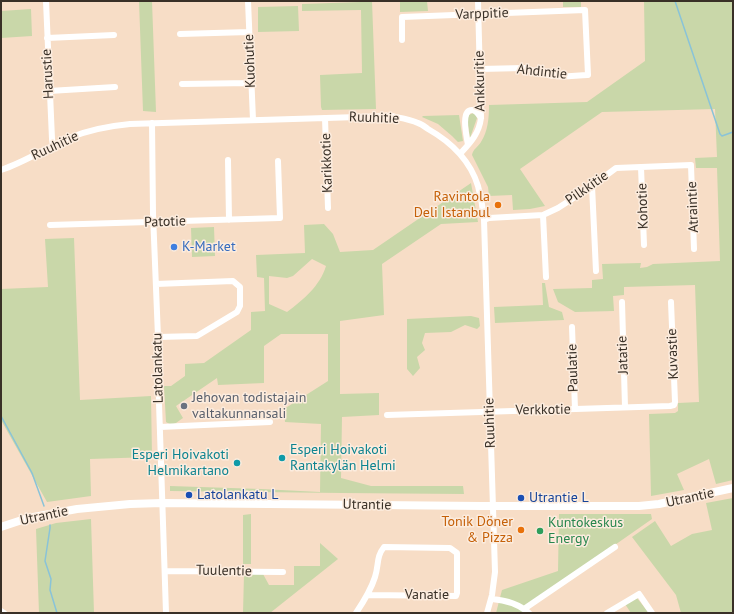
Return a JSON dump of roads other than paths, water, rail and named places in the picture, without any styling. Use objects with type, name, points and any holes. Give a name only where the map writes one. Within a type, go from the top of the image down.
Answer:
[{"type":"main road","name":"Utrantie","points":[[1,526],[28,518],[77,509],[162,502],[493,506],[639,506],[659,504],[733,488]]},
{"type":"street","name":"Harustie","points":[[46,1],[49,91],[53,146]]},
{"type":"street","name":"Kuohutie","points":[[248,1],[253,120]]},
{"type":"street","name":"Ankkuritie","points":[[460,154],[476,136],[481,118],[478,1]]},
{"type":"street","name":"Varppitie","points":[[402,40],[402,17],[585,10]]},
{"type":"street","name":"Ahdintie","points":[[480,69],[524,68],[555,76],[588,75],[585,10]]},
{"type":"street","points":[[180,34],[249,32]]},
{"type":"street","points":[[47,38],[114,36]]},
{"type":"street","points":[[182,84],[251,83]]},
{"type":"street","points":[[49,91],[115,88]]},
{"type":"street","points":[[468,145],[465,114],[468,111],[476,111],[481,118]]},
{"type":"street","name":"Ruuhitie","points":[[1,170],[84,132],[122,125],[152,123],[391,116],[404,118],[418,123],[440,135],[451,144],[468,164],[478,186],[484,220],[495,572],[492,599],[488,613]]},
{"type":"street","name":"Karikkotie","points":[[326,118],[328,208]]},
{"type":"street","name":"Latolankatu","points":[[152,123],[166,613]]},
{"type":"street","points":[[228,160],[229,220]]},
{"type":"street","name":"Patotie","points":[[50,225],[280,218],[278,161]]},
{"type":"street","name":"Pilkkitie","points":[[484,220],[489,218],[543,215],[558,208],[616,168],[691,165]]},
{"type":"street","name":"Atraintie","points":[[691,165],[694,249]]},
{"type":"street","name":"Kohotie","points":[[641,167],[644,245]]},
{"type":"street","points":[[592,186],[596,271]]},
{"type":"street","points":[[543,215],[546,278]]},
{"type":"street","points":[[156,284],[233,281],[240,287],[240,306],[237,312],[197,336],[158,337]]},
{"type":"street","name":"Jatatie","points":[[622,302],[625,407]]},
{"type":"street","name":"Kuvastie","points":[[671,302],[674,405]]},
{"type":"street","name":"Paulatie","points":[[572,327],[575,409]]},
{"type":"street","name":"Verkkotie","points":[[387,415],[674,405]]},
{"type":"street","points":[[160,427],[270,422]]},
{"type":"street","name":"Vanatie","points":[[384,547],[450,548],[457,553],[456,596],[368,595],[375,576],[379,553],[384,547]]},
{"type":"street","points":[[492,599],[512,603],[526,611],[615,547]]},
{"type":"street","name":"Tuulentie","points":[[165,571],[282,572]]},
{"type":"street","points":[[607,613],[639,594],[652,613]]},
{"type":"street","points":[[356,613],[368,595]]},
{"type":"waterway","points":[[675,1],[720,134],[722,136],[733,132]]},
{"type":"waterway","points":[[1,416],[32,473],[44,506]]},
{"type":"waterway","points":[[50,525],[45,561],[51,579],[50,590],[57,613]]},
{"type":"place","name":"Ravintola Deli Istanbul","points":[[498,205]]},
{"type":"place","name":"K-Market","points":[[174,247]]},
{"type":"place","name":"Jehovan todistajain valtakunnansali","points":[[184,406]]},
{"type":"place","name":"Esperi Hoivakoti Rantakylän Helmi","points":[[282,458]]},
{"type":"place","name":"Esperi Hoivakoti Helmikartano","points":[[237,463]]},
{"type":"place","name":"Latolankatu L","points":[[189,495]]},
{"type":"place","name":"Utrantie L","points":[[521,498]]},
{"type":"place","name":"Tonik Döner & Pizza","points":[[521,530]]},
{"type":"place","name":"Kuntokeskus Energy","points":[[540,531]]}]
